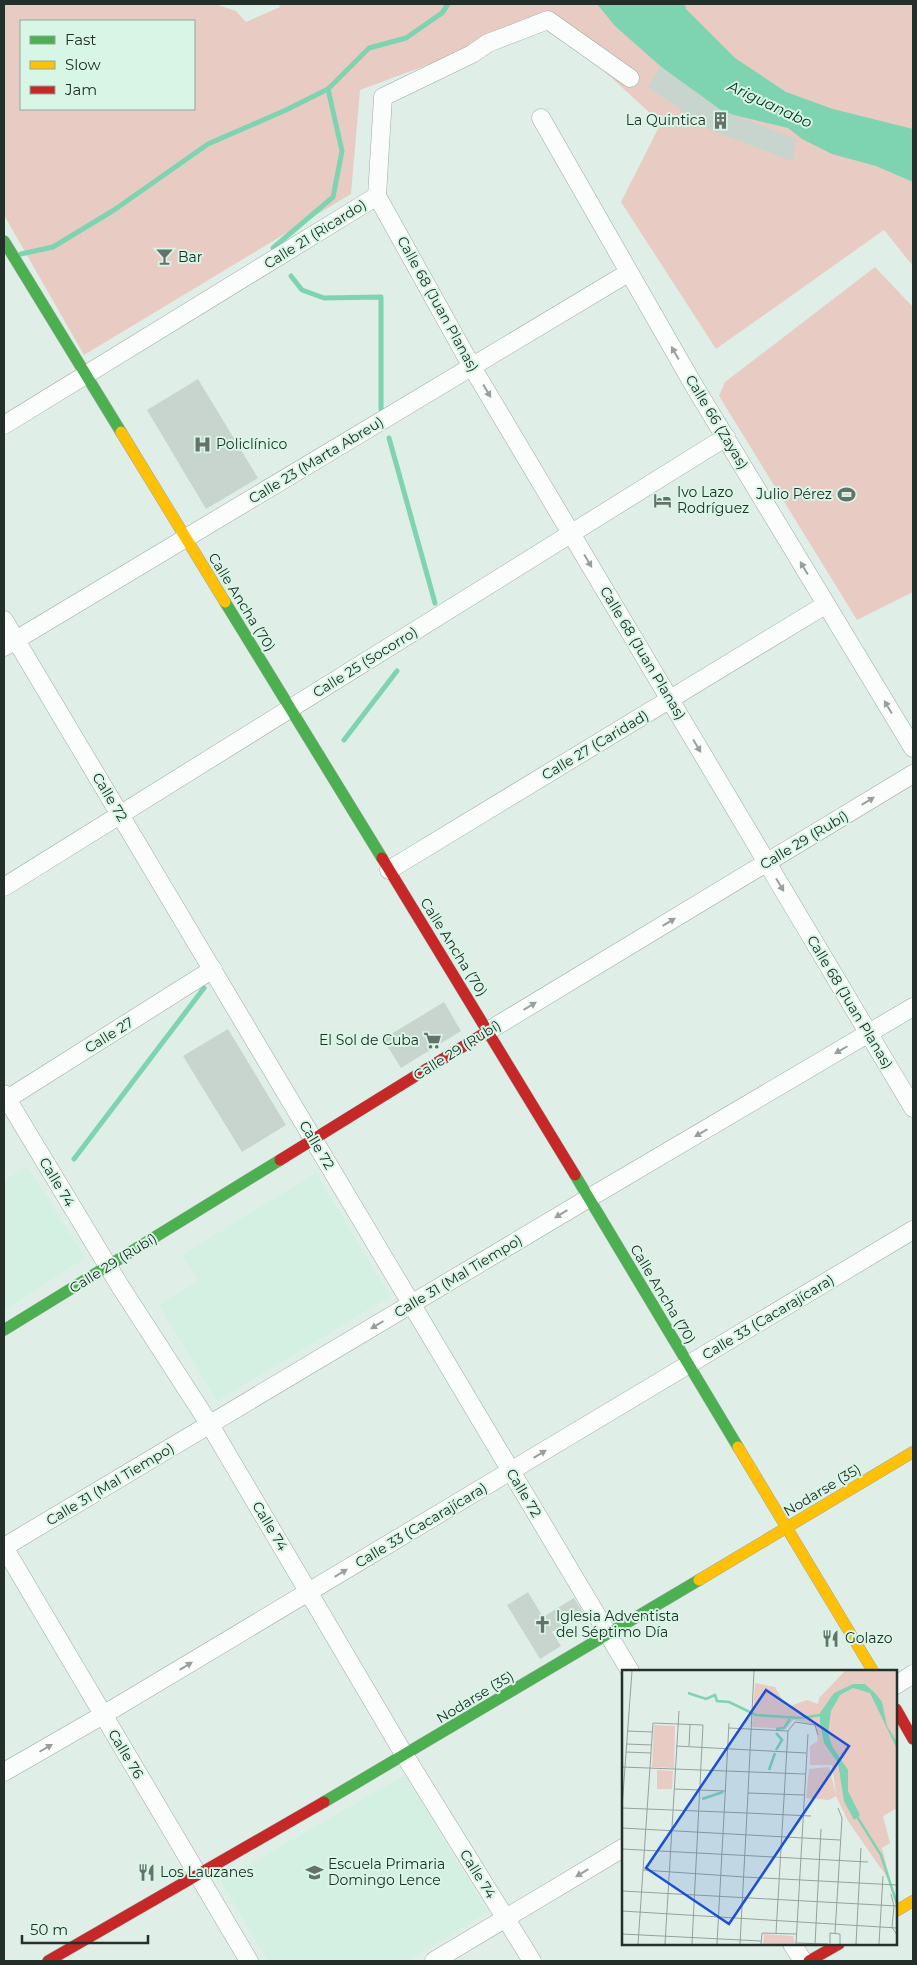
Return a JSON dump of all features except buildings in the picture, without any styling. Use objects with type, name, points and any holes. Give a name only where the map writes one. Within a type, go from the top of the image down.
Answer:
[{"type":"street","name":"Calle 21 (Ricardo)","points":[[4,426],[377,196],[383,97],[472,54],[488,43],[548,20],[630,78]]},
{"type":"street","name":"Calle 66 (Zayas)","points":[[541,118],[628,273],[913,748]]},
{"type":"street","name":"Calle 68 (Juan Planas)","points":[[377,196],[472,367],[913,1108]]},
{"type":"street","name":"Calle Ancha (70)","points":[[4,242],[488,1031],[872,1670]]},
{"type":"street","name":"Calle 23 (Marta Abreu)","points":[[10,643],[628,273]]},
{"type":"street","name":"Calle 25 (Socorro)","points":[[4,887],[726,437]]},
{"type":"street","name":"Calle 27 (Caridad)","points":[[389,870],[825,604]]},
{"type":"street","name":"Calle 72","points":[[4,620],[10,643],[120,815],[213,969],[629,1670]]},
{"type":"street","name":"Calle 29 (Rubí)","points":[[4,1330],[488,1031],[913,774]]},
{"type":"street","name":"Calle 27","points":[[5,1098],[213,969]]},
{"type":"street","name":"Calle 31 (Mal Tiempo)","points":[[4,1547],[913,1007]]},
{"type":"street","name":"Calle 74","points":[[5,1098],[108,1266],[210,1425],[405,1756],[532,1961]]},
{"type":"street","name":"Calle 33 (Cacarajícara)","points":[[4,1772],[103,1715],[913,1230]]},
{"type":"street","name":"Nodarse (35)","points":[[48,1961],[405,1756],[913,1452]]},
{"type":"street","name":"Calle 76","points":[[4,1547],[249,1961]]},
{"type":"street","points":[[897,1684],[913,1674]]},
{"type":"street","points":[[897,1711],[913,1738]]},
{"type":"street","points":[[434,1961],[622,1849]]},
{"type":"street","points":[[897,1910],[913,1901]]},
{"type":"street","points":[[793,1945],[803,1961]]},
{"type":"street","points":[[809,1961],[837,1945]]},
{"type":"shaded area","points":[[4,4],[215,4],[236,11],[246,22],[280,7],[279,4],[913,4],[913,266],[884,230],[716,349],[621,202],[661,123],[548,20],[360,90],[351,194],[84,355],[4,215]]},
{"type":"shaded area","name":"Julio Pérez","points":[[875,267],[913,307],[913,592],[857,620],[719,396],[725,382]]},
{"type":"shaded area","points":[[27,1166],[85,1258],[4,1310],[4,1181]]},
{"type":"shaded area","points":[[316,1173],[390,1296],[217,1401],[159,1305],[198,1281],[182,1255]]},
{"type":"shaded area","points":[[405,1775],[488,1912],[407,1961],[268,1961],[221,1881]]},
{"type":"water","name":"Ariguanabo","points":[[597,4],[685,4],[686,9],[735,58],[786,92],[833,109],[913,129],[913,182],[876,166],[832,154],[802,139],[788,128],[709,109],[615,26]]},
{"type":"waterway","points":[[21,254],[53,247],[114,210],[208,144],[286,110],[328,89],[369,48],[406,38],[442,13],[448,4]]},
{"type":"waterway","points":[[273,248],[333,197],[342,151],[328,89]]},
{"type":"waterway","points":[[291,276],[302,290],[324,298],[381,297],[381,409]]},
{"type":"waterway","points":[[389,438],[435,603]]},
{"type":"waterway","points":[[344,740],[397,671]]},
{"type":"waterway","points":[[74,1159],[204,988]]},
{"type":"traffic: fast","points":[[4,241],[121,432]]},
{"type":"traffic: fast","points":[[225,602],[382,858]]},
{"type":"traffic: fast","points":[[4,1330],[280,1160]]},
{"type":"traffic: fast","points":[[575,1175],[738,1447]]},
{"type":"traffic: fast","points":[[324,1802],[699,1580]]},
{"type":"traffic: slow","points":[[121,432],[225,602]]},
{"type":"traffic: slow","points":[[738,1447],[872,1670]]},
{"type":"traffic: slow","points":[[699,1580],[913,1452]]},
{"type":"traffic: slow","points":[[897,1910],[913,1901]]},
{"type":"traffic: jam","points":[[382,858],[575,1175]]},
{"type":"traffic: jam","points":[[280,1160],[488,1031]]},
{"type":"traffic: jam","points":[[897,1711],[913,1739]]},
{"type":"traffic: jam","points":[[48,1961],[324,1802]]},
{"type":"traffic: jam","points":[[809,1961],[837,1945]]},
{"type":"place","name":"La Quintica","points":[[720,120]]},
{"type":"place","name":"Bar","points":[[164,257]]},
{"type":"place","name":"Policlínico","points":[[202,444]]},
{"type":"place","name":"Julio Pérez","points":[[846,494]]},
{"type":"place","name":"Ivo Lazo Rodríguez","points":[[663,500]]},
{"type":"place","name":"El Sol de Cuba","points":[[433,1040]]},
{"type":"place","name":"Iglesia Adventista del Séptimo Día","points":[[542,1624]]},
{"type":"place","name":"Golazo","points":[[831,1638]]},
{"type":"place","name":"Los Lauzanes","points":[[146,1872]]},
{"type":"place","name":"Escuela Primaria Domingo Lence","points":[[314,1872]]}]
